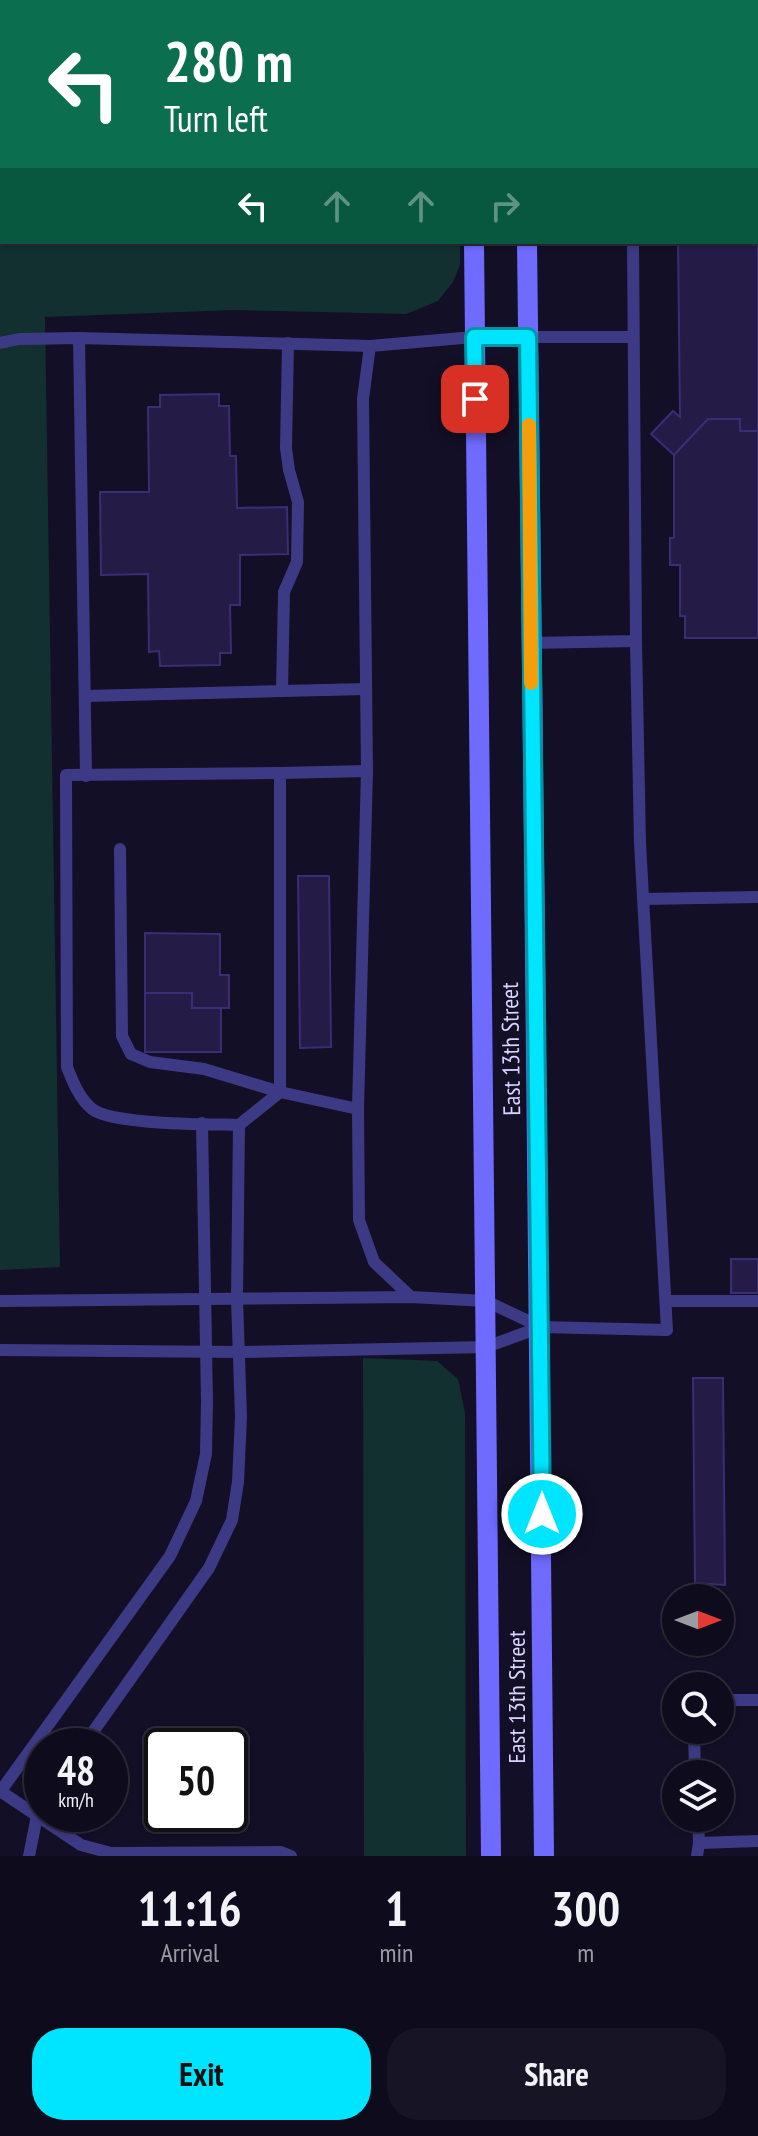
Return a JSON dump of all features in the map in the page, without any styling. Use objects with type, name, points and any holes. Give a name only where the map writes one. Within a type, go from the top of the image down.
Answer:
[{"type":"main road","name":"East 13th Street","points":[[474,244],[491,1856]]},
{"type":"main road","name":"East 13th Street","points":[[527,244],[541,1327],[544,1856]]},
{"type":"lane","points":[[0,1350],[239,1352],[486,1347],[541,1327],[667,1330],[637,770],[633,244]]},
{"type":"lane","points":[[0,343],[19,339],[79,338],[370,346],[474,337],[633,337]]},
{"type":"lane","points":[[79,338],[86,776]]},
{"type":"lane","points":[[282,691],[284,592],[297,562],[298,502],[286,448],[288,343]]},
{"type":"lane","points":[[370,346],[363,399],[367,771],[358,1109],[359,1220],[374,1262],[411,1297]]},
{"type":"lane","points":[[530,643],[636,641]]},
{"type":"lane","points":[[85,696],[366,689]]},
{"type":"lane","points":[[280,1092],[239,1125],[119,1118],[93,1110],[75,1088],[67,1067],[66,775],[367,771]]},
{"type":"lane","points":[[280,773],[280,1092]]},
{"type":"lane","points":[[120,849],[122,1036],[131,1054],[150,1062],[204,1069],[280,1092],[358,1109]]},
{"type":"lane","points":[[643,899],[758,897]]},
{"type":"lane","points":[[24,1804],[0,1791],[170,1556],[196,1501],[206,1454],[202,1123]]},
{"type":"lane","points":[[96,1728],[209,1568],[232,1520],[238,1482],[241,1417],[237,1299],[239,1125]]},
{"type":"lane","points":[[0,1301],[411,1297],[486,1301],[541,1327]]},
{"type":"lane","points":[[666,1301],[758,1301]]},
{"type":"lane","points":[[734,1700],[758,1700]]},
{"type":"lane","points":[[29,1856],[35,1832]]},
{"type":"lane","points":[[65,1832],[81,1845],[111,1853],[281,1852],[291,1856]]},
{"type":"lane","points":[[698,1849],[758,1841]]},
{"type":"green space","points":[[0,244],[460,244],[460,265],[453,282],[438,301],[406,314],[234,310],[45,317],[60,1267],[0,1270]]},
{"type":"green space","points":[[363,1358],[437,1361],[458,1379],[465,1413],[466,1856],[364,1856]]},
{"type":"building","points":[[678,244],[758,244],[758,431],[740,431],[740,419],[708,419],[674,455],[651,434],[673,411],[680,417]]},
{"type":"building","points":[[219,394],[219,406],[229,406],[230,456],[236,456],[237,508],[287,507],[288,554],[240,555],[240,605],[230,605],[231,653],[220,653],[220,665],[160,666],[159,651],[149,652],[148,574],[101,575],[100,492],[149,492],[148,407],[160,407],[160,395]]},
{"type":"building","points":[[708,419],[740,419],[740,431],[758,431],[758,638],[685,638],[685,616],[680,616],[680,565],[670,565],[670,538],[674,538],[674,455]]},
{"type":"building","points":[[298,876],[329,876],[331,1047],[300,1048]]},
{"type":"building","points":[[145,933],[220,934],[220,975],[229,975],[229,1008],[192,1008],[192,993],[145,993]]},
{"type":"building","points":[[145,993],[192,993],[192,1008],[221,1008],[221,1052],[145,1052]]},
{"type":"building","points":[[731,1259],[758,1259],[758,1293],[731,1293]]},
{"type":"building","points":[[693,1378],[723,1378],[725,1584],[695,1583]]},
{"type":"slow traffic","points":[[529,425],[531,683]]},
{"type":"route","points":[[475,399],[474,337],[528,337],[542,1514]]}]
